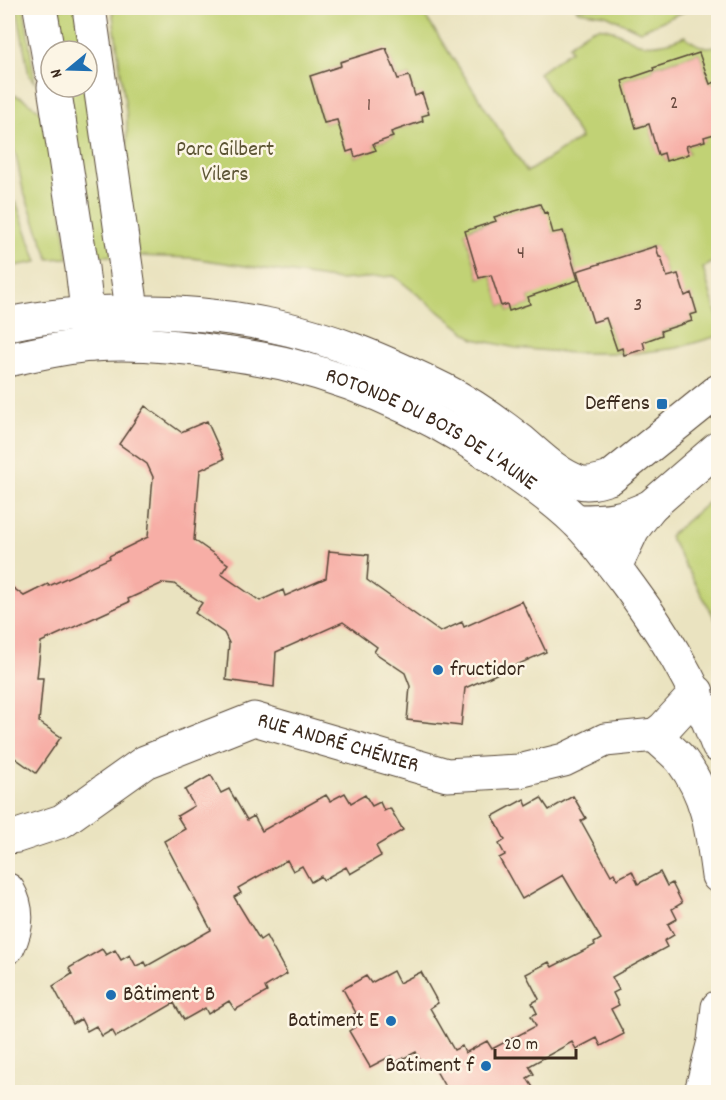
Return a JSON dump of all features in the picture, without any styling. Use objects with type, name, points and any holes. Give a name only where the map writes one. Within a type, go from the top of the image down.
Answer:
[{"type":"main road","points":[[40,8],[46,39]]},
{"type":"main road","points":[[89,8],[138,344]]},
{"type":"main road","points":[[56,99],[91,345]]},
{"type":"main road","name":"ROTONDE DU BOIS DE L'AUNE","points":[[8,324],[133,311],[221,317],[271,325],[325,340],[378,359],[447,391],[497,423],[567,477],[581,483],[594,483],[610,478],[718,391]]},
{"type":"main road","name":"ROTONDE DU BOIS DE L'AUNE","points":[[8,360],[91,345],[138,344],[200,350],[288,364],[371,391],[437,422],[489,453],[577,521],[655,621],[681,662],[697,692],[718,746]]},
{"type":"main road","points":[[615,567],[633,529],[651,506],[718,448]]},
{"type":"main road","points":[[577,521],[628,517],[651,506]]},
{"type":"main road","points":[[697,692],[655,735],[680,759],[700,787],[710,822],[718,876]]},
{"type":"main road","name":"RUE ANDRÉ CHÉNIER","points":[[8,837],[62,820],[145,762],[254,718],[447,775],[519,771],[564,760],[605,740],[655,735]]},
{"type":"main road","points":[[8,890],[17,917],[14,934],[8,947]]},
{"type":"main road","points":[[701,1092],[714,1041],[718,1007]]},
{"type":"green space","points":[[17,8],[24,8],[35,83],[29,75]]},
{"type":"green space","points":[[59,8],[79,8],[84,39],[63,39]]},
{"type":"green space","name":"Parc Gilbert Vilers","points":[[112,8],[420,8],[527,172],[581,138],[539,73],[571,50],[568,46],[584,33],[601,28],[612,30],[645,44],[662,43],[685,36],[700,46],[718,45],[718,81],[703,86],[710,83],[699,53],[653,67],[654,70],[622,81],[637,128],[649,124],[658,154],[664,153],[666,161],[689,153],[686,146],[704,141],[704,137],[718,133],[718,259],[703,268],[718,319],[718,336],[677,348],[636,353],[572,353],[516,348],[474,339],[394,276],[339,280],[192,258],[138,256],[127,184],[127,117]],"holes":[[[386,49],[398,79],[409,76],[415,96],[422,94],[428,114],[422,116],[423,121],[391,132],[393,137],[373,144],[375,150],[355,157],[353,150],[347,151],[337,120],[324,123],[310,77],[341,66],[340,62]],[[540,204],[553,233],[564,231],[577,276],[528,297],[530,304],[509,311],[507,304],[501,306],[491,275],[479,278],[465,232],[473,227],[496,221],[495,217]],[[655,246],[667,277],[685,296],[691,294],[697,313],[690,315],[692,321],[661,332],[662,335],[617,350],[606,318],[609,261]]]},
{"type":"green space","points":[[576,8],[692,8],[640,31],[606,15],[578,11]]},
{"type":"green space","points":[[8,93],[22,98],[40,111],[58,182],[68,258],[49,259],[23,190],[16,155],[8,136]]},
{"type":"green space","points":[[70,99],[89,99],[115,256],[90,256]]},
{"type":"green space","points":[[16,202],[37,262],[8,267],[8,211]]},
{"type":"green space","points":[[718,494],[718,624],[669,536]]},
{"type":"building","points":[[386,48],[398,79],[409,76],[415,96],[422,93],[429,114],[422,116],[423,121],[391,132],[393,137],[373,144],[376,150],[355,157],[353,150],[347,152],[337,120],[324,123],[310,76],[341,66],[340,62]]},
{"type":"building","points":[[699,53],[710,84],[718,81],[718,133],[704,137],[705,141],[686,146],[689,154],[666,161],[664,153],[658,155],[649,124],[636,128],[622,81]]},
{"type":"building","points":[[540,204],[544,213],[547,212],[553,233],[563,231],[578,280],[528,297],[530,304],[509,311],[507,304],[501,306],[491,275],[479,278],[465,231],[496,221],[494,217]]},
{"type":"building","points":[[656,246],[667,277],[678,274],[685,296],[691,293],[697,313],[690,315],[692,321],[661,331],[662,335],[643,342],[645,349],[624,355],[622,348],[617,350],[606,318],[593,322],[577,271]]},
{"type":"building","points":[[145,406],[181,432],[207,421],[224,459],[200,470],[194,540],[228,564],[221,574],[260,601],[283,590],[285,596],[326,578],[329,551],[369,555],[367,580],[440,632],[462,622],[464,627],[522,601],[546,652],[465,688],[461,726],[407,720],[410,686],[405,673],[374,652],[377,647],[343,622],[276,652],[274,687],[226,680],[229,643],[224,633],[195,613],[202,603],[174,584],[163,583],[128,599],[129,602],[41,642],[37,678],[43,678],[39,722],[61,737],[36,773],[8,753],[8,584],[24,596],[110,558],[109,556],[148,537],[153,477],[147,464],[119,444]]},
{"type":"building","points":[[211,775],[221,793],[229,789],[247,820],[254,816],[262,831],[326,795],[330,801],[345,793],[351,803],[365,795],[372,806],[380,802],[384,811],[390,808],[403,830],[376,846],[381,856],[350,874],[346,867],[323,880],[321,876],[311,882],[302,866],[293,871],[287,860],[238,888],[241,893],[234,897],[260,940],[266,936],[287,974],[265,987],[267,992],[235,1010],[229,1001],[208,1014],[205,1008],[184,1020],[174,1003],[116,1037],[112,1030],[102,1036],[96,1026],[87,1031],[81,1019],[73,1024],[53,986],[72,974],[69,968],[102,949],[106,955],[115,950],[121,960],[130,955],[136,966],[145,962],[147,966],[211,930],[164,841],[185,829],[177,816],[194,806],[185,790]]},
{"type":"building","points":[[573,796],[586,818],[581,821],[611,875],[614,873],[617,879],[632,871],[638,884],[660,872],[667,886],[672,883],[682,903],[672,909],[677,919],[668,924],[674,935],[664,941],[667,947],[612,977],[619,990],[613,993],[619,1005],[611,1009],[624,1034],[601,1046],[597,1038],[576,1049],[572,1042],[529,1066],[534,1074],[527,1078],[536,1092],[448,1092],[431,1062],[423,1066],[416,1052],[394,1063],[391,1056],[370,1067],[349,1031],[355,1027],[349,1017],[356,1013],[343,989],[366,976],[371,983],[393,971],[399,983],[421,972],[438,1003],[430,1008],[454,1050],[462,1046],[465,1053],[487,1041],[492,1049],[536,1026],[531,1016],[537,1013],[532,1003],[539,999],[526,974],[549,962],[552,967],[595,945],[594,943],[601,939],[563,875],[522,899],[499,858],[505,855],[499,844],[505,840],[493,816],[524,799],[527,806],[541,798],[549,810]]},
{"type":"place","name":"Deffens","points":[[662,404]]},
{"type":"place","name":"fructidor","points":[[438,670]]},
{"type":"place","name":"Bâtiment B","points":[[111,995]]},
{"type":"place","name":"Batiment E","points":[[391,1021]]},
{"type":"place","name":"Batiment f","points":[[486,1066]]}]
